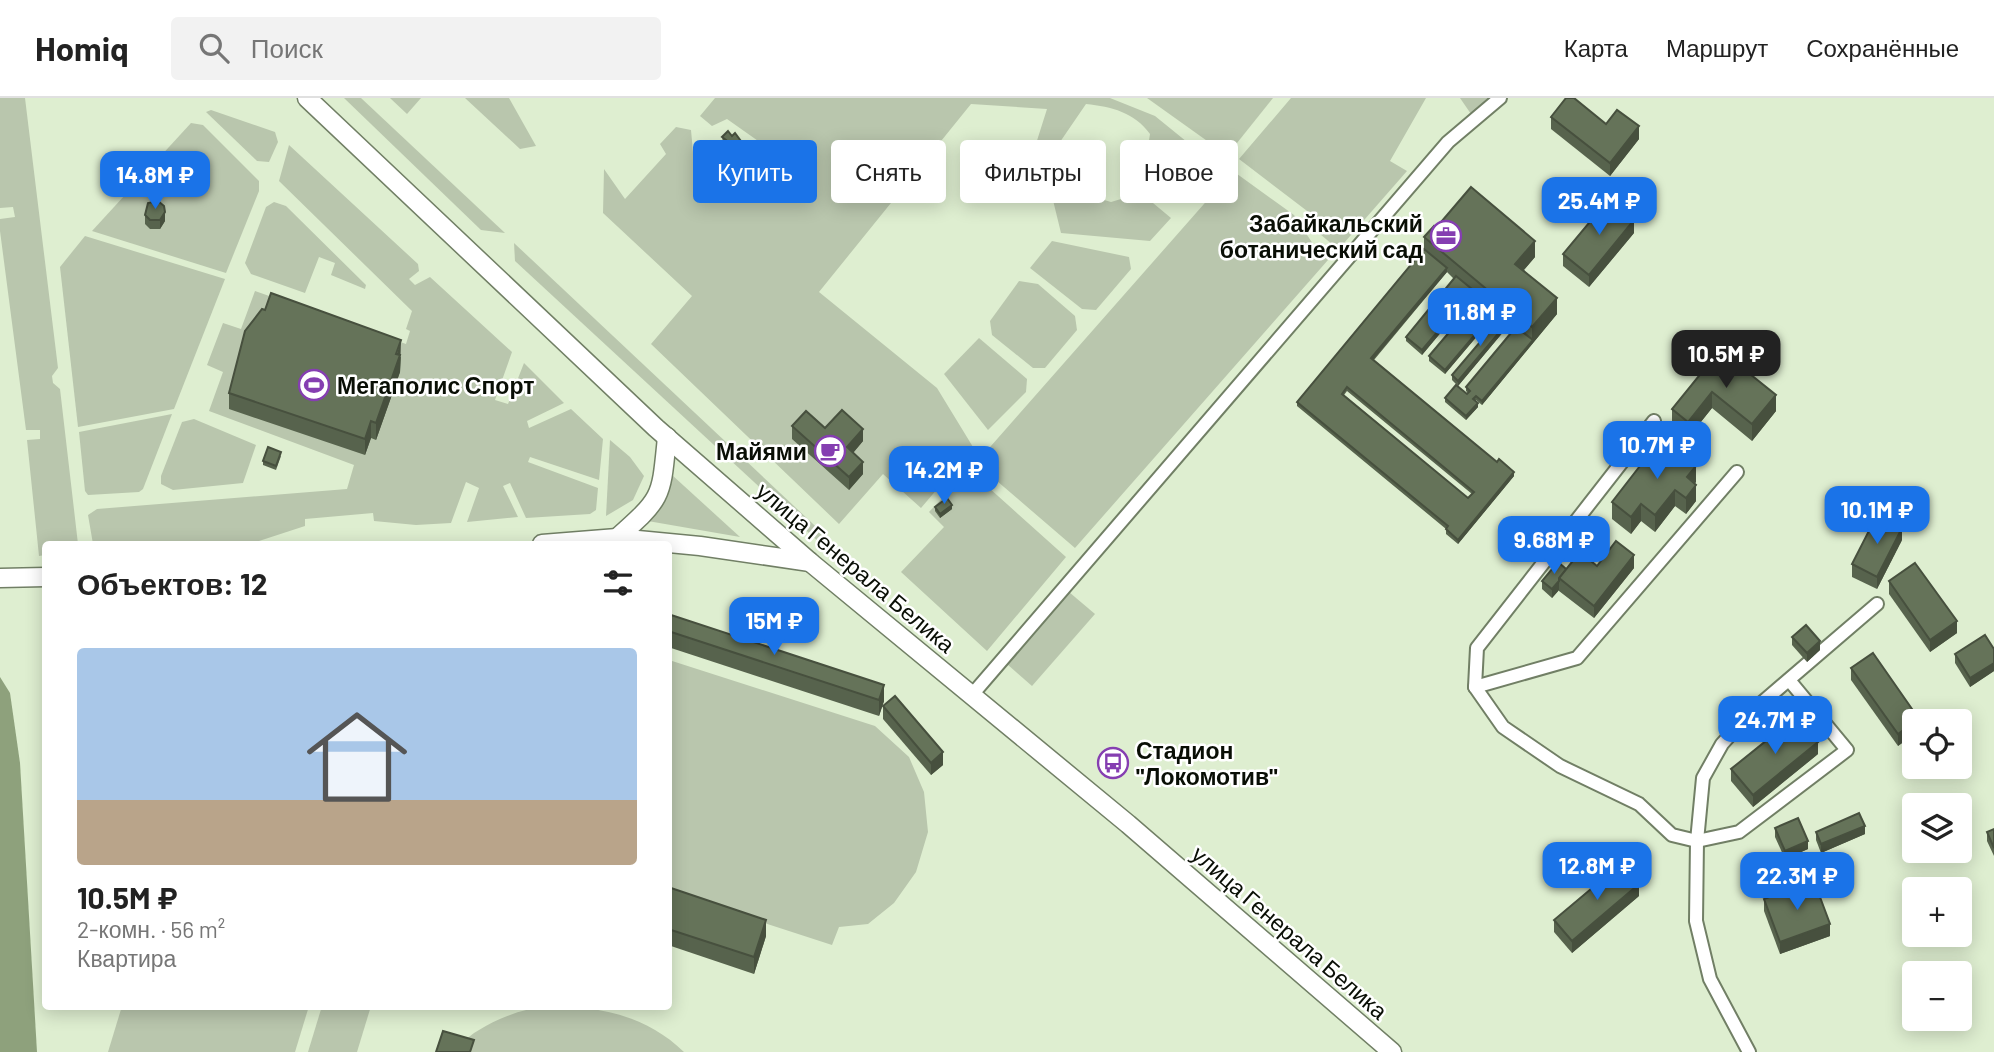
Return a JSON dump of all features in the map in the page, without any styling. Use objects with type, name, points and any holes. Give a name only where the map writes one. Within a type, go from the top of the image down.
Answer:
[{"type":"main road","name":"улица Генерала Белика","points":[[307,98],[667,437],[810,562],[1128,824],[1392,1052]]},
{"type":"main road","points":[[617,538],[653,506],[662,487],[667,437]]},
{"type":"main road","points":[[580,541],[617,538],[648,541]]},
{"type":"main road","points":[[672,543],[810,562]]},
{"type":"main road","points":[[0,578],[42,577]]},
{"type":"street","points":[[971,695],[1448,142],[1500,98]]},
{"type":"street","points":[[1654,421],[1477,648],[1475,687],[1503,727],[1560,766],[1639,804],[1672,835],[1697,841],[1738,832],[1847,750],[1789,680]]},
{"type":"street","points":[[1475,687],[1577,658],[1737,472]]},
{"type":"street","points":[[1749,1052],[1710,979],[1696,922],[1697,841],[1703,778],[1722,744],[1751,712],[1877,604]]},
{"type":"shaded area","points":[[0,98],[25,98],[58,368],[52,376],[53,383],[60,389],[78,541],[42,541],[42,556],[39,556],[27,440],[40,439],[40,430],[26,430],[0,231],[0,219],[15,217],[13,207],[0,208]]},
{"type":"shaded area","points":[[344,98],[361,98],[505,233],[481,230]]},
{"type":"shaded area","points":[[390,98],[421,98],[407,114]]},
{"type":"shaded area","points":[[465,98],[509,98],[536,146],[520,149]]},
{"type":"shaded area","points":[[715,98],[1110,98],[1155,116],[1185,140],[1149,140],[1150,134],[1130,116],[1105,107],[1086,104],[1061,140],[1037,140],[1047,109],[971,104],[942,140],[831,140],[831,203],[891,203],[819,292],[937,388],[973,447],[921,508],[883,474],[839,524],[651,344],[692,296],[603,213],[604,169],[625,199],[666,154],[660,144],[676,127],[691,130],[693,203],[817,203],[817,140],[757,140],[727,119],[712,126],[700,116]]},
{"type":"shaded area","points":[[1147,98],[1273,98],[1238,142],[1206,140]]},
{"type":"shaded area","points":[[1291,98],[1426,98],[1390,161],[1407,171],[1344,243],[1333,245],[1320,234],[1315,217],[1239,159]]},
{"type":"shaded area","points":[[1460,98],[1492,98],[1471,114]]},
{"type":"shaded area","points":[[211,110],[275,132],[278,142],[269,162],[257,161],[206,112]]},
{"type":"shaded area","points":[[191,123],[203,125],[259,181],[259,191],[226,273],[92,231]]},
{"type":"shaded area","points":[[289,145],[418,264],[419,271],[409,279],[415,285],[430,277],[512,352],[495,400],[508,404],[524,363],[564,403],[527,421],[529,428],[571,409],[603,439],[599,480],[530,457],[528,462],[598,488],[596,510],[590,514],[526,518],[510,483],[503,486],[518,517],[467,522],[479,488],[466,482],[451,523],[416,525],[374,521],[373,513],[305,519],[305,526],[259,541],[92,541],[88,515],[97,509],[347,489],[354,465],[209,411],[223,372],[207,365],[223,323],[241,329],[255,291],[406,344],[410,331],[406,329],[412,311],[279,181]]},
{"type":"shaded area","points":[[1238,175],[1294,215],[1313,244],[1328,260],[1075,548],[976,463],[1205,203],[1238,203]]},
{"type":"shaded area","points":[[1120,199],[1120,203],[1153,203],[1171,218],[1150,241],[1061,233],[1054,203],[1106,203],[1106,201]]},
{"type":"shaded area","points":[[274,202],[286,206],[366,285],[365,289],[331,275],[335,263],[319,257],[305,293],[251,274],[245,263],[266,207]]},
{"type":"shaded area","points":[[85,236],[225,279],[174,409],[78,427],[60,267]]},
{"type":"shaded area","points":[[1052,241],[1129,257],[1131,269],[1096,310],[1082,309],[1030,268]]},
{"type":"shaded area","points":[[514,243],[828,538],[822,545],[515,261]]},
{"type":"shaded area","points":[[1019,281],[1038,284],[1075,316],[1077,330],[1045,368],[1033,368],[992,335],[990,321]]},
{"type":"shaded area","points":[[979,338],[1027,379],[1026,392],[988,430],[944,374]]},
{"type":"shaded area","points":[[172,414],[143,489],[139,492],[88,495],[85,491],[79,432]]},
{"type":"shaded area","points":[[194,419],[256,445],[243,483],[173,490],[161,484],[161,476],[182,422]]},
{"type":"shaded area","points":[[610,440],[630,457],[644,476],[633,500],[606,516]]},
{"type":"shaded area","points":[[969,470],[1066,557],[987,651],[901,572],[944,527],[929,512]]},
{"type":"shaded area","points":[[672,475],[740,537],[642,520]]},
{"type":"shaded area","points":[[1069,592],[1095,614],[1032,686],[1007,664]]},
{"type":"shaded area","points":[[672,661],[875,726],[909,757],[924,792],[928,832],[916,872],[894,903],[868,924],[839,927],[832,945],[672,893]]},
{"type":"shaded area","points":[[0,677],[10,693],[20,763],[37,1052],[0,1052]]},
{"type":"shaded area","points":[[121,1010],[308,1010],[295,1052],[108,1052]]},
{"type":"shaded area","points":[[321,1010],[370,1010],[357,1052],[308,1052]]},
{"type":"shaded area","points":[[597,1010],[620,1015],[654,1029],[684,1052],[441,1052],[503,1017],[520,1011]]},
{"type":"building","points":[[1566,98],[1574,98],[1606,124],[1617,110],[1639,126],[1610,163],[1551,117]]},
{"type":"building","points":[[728,131],[732,136],[735,133],[740,140],[726,140],[722,137]]},
{"type":"building","points":[[1471,187],[1535,241],[1515,264],[1557,298],[1532,327],[1424,237],[1434,226],[1436,228]]},
{"type":"building","points":[[1609,199],[1634,220],[1589,275],[1563,254]]},
{"type":"building","points":[[158,201],[164,206],[165,212],[160,220],[150,220],[145,215],[148,203]]},
{"type":"building","points":[[1424,249],[1447,268],[1371,358],[1497,462],[1499,459],[1514,472],[1458,540],[1446,529],[1448,526],[1297,402]],"holes":[[[1347,387],[1474,492],[1468,498],[1342,394]]]},
{"type":"building","points":[[1456,276],[1473,290],[1422,350],[1406,337]]},
{"type":"building","name":"Мегаполис Спорт","points":[[271,293],[401,340],[396,354],[400,355],[376,423],[371,421],[365,439],[229,393],[245,331],[262,309],[265,310]]},
{"type":"building","points":[[1480,296],[1496,310],[1445,370],[1429,356]]},
{"type":"building","points":[[1503,315],[1509,321],[1458,381],[1452,375]]},
{"type":"building","points":[[1516,327],[1533,340],[1482,401],[1476,396],[1473,399],[1478,403],[1466,416],[1445,398],[1456,385],[1467,394],[1470,391],[1466,387]]},
{"type":"building","points":[[1720,350],[1776,395],[1752,424],[1712,392],[1688,422],[1672,409]]},
{"type":"building","points":[[842,410],[863,429],[847,447],[863,462],[849,477],[792,426],[806,411],[825,428]]},
{"type":"building","points":[[1661,439],[1696,466],[1687,477],[1696,485],[1686,498],[1675,490],[1655,515],[1641,504],[1631,517],[1612,502]]},
{"type":"building","points":[[268,447],[281,452],[276,466],[263,461]]},
{"type":"building","points":[[947,498],[952,505],[940,514],[935,507]]},
{"type":"building","points":[[1877,515],[1902,528],[1877,577],[1852,564]]},
{"type":"building","points":[[1616,541],[1634,555],[1594,606],[1559,578],[1580,552],[1597,566]]},
{"type":"building","points":[[1558,562],[1566,569],[1552,589],[1542,581]]},
{"type":"building","points":[[1915,563],[1957,621],[1930,640],[1889,581]]},
{"type":"building","points":[[672,615],[884,685],[879,700],[672,632]]},
{"type":"building","points":[[1806,625],[1820,641],[1807,653],[1792,637]]},
{"type":"building","points":[[1985,635],[1994,649],[1994,663],[1970,678],[1955,654]]},
{"type":"building","points":[[1873,653],[1912,709],[1902,709],[1902,731],[1898,734],[1851,668]]},
{"type":"building","points":[[895,696],[943,752],[931,763],[883,706]]},
{"type":"building","points":[[1797,716],[1818,742],[1753,795],[1731,769]]},
{"type":"building","points":[[1859,813],[1865,826],[1821,844],[1816,832]]},
{"type":"building","points":[[1798,818],[1808,841],[1785,851],[1775,828]]},
{"type":"building","points":[[1994,829],[1994,848],[1987,832]]},
{"type":"building","points":[[1622,863],[1639,884],[1572,941],[1554,920]]},
{"type":"building","points":[[1814,881],[1830,924],[1780,942],[1764,899]]},
{"type":"building","points":[[672,888],[766,920],[754,957],[672,930]]},
{"type":"building","points":[[443,1031],[474,1040],[470,1052],[436,1052]]},
{"type":"place","name":"Забайкальский ботанический сад","points":[[1446,236]]},
{"type":"place","name":"Мегаполис Спорт","points":[[314,385]]},
{"type":"place","name":"Майями","points":[[830,451]]},
{"type":"place","name":"Стадион \"Локомотив\"","points":[[1113,763]]}]
